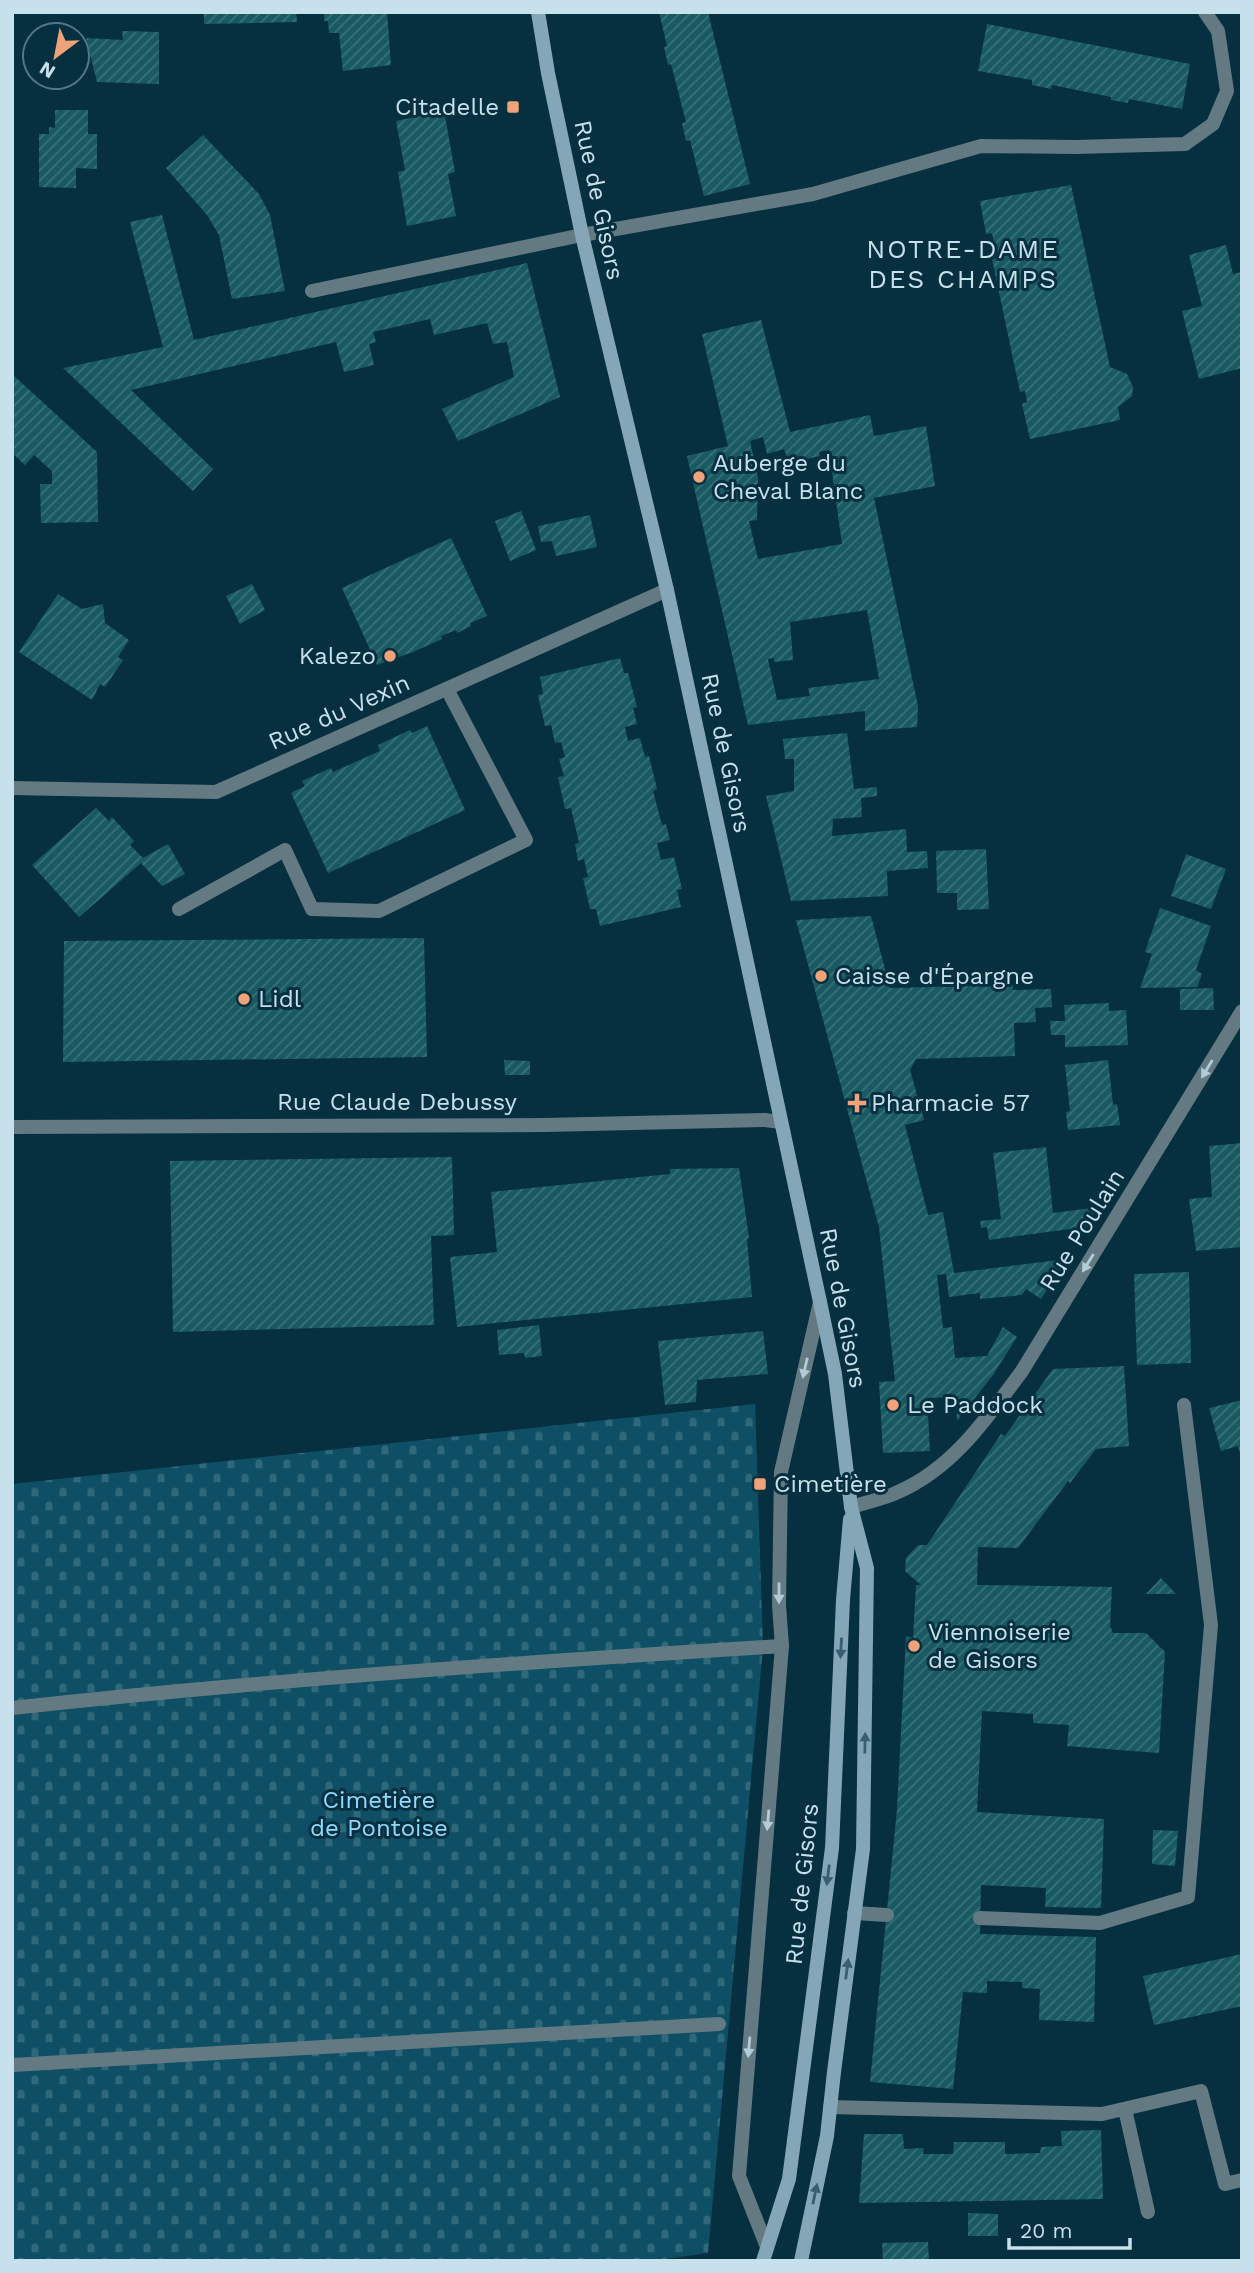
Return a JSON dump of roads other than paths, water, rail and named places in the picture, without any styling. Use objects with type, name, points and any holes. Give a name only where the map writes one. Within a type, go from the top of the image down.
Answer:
[{"type":"main road","name":"Rue de Gisors","points":[[538,12],[548,74],[582,235],[667,590],[820,1302],[835,1374],[851,1507],[867,1568],[863,1849],[827,2136],[801,2261]]},
{"type":"main road","name":"Rue de Gisors","points":[[765,2254],[789,2179],[832,1848],[843,1600],[851,1507]]},
{"type":"street","points":[[312,291],[582,235],[813,194],[981,146],[1185,144],[1213,124],[1227,91],[1217,31],[1205,12]]},
{"type":"street","name":"Rue du Vexin","points":[[12,788],[216,792],[667,590]]},
{"type":"street","points":[[179,909],[285,850],[312,909],[379,911],[526,840],[447,689]]},
{"type":"street","name":"Rue Poulain","points":[[851,1507],[899,1492],[946,1462],[980,1427],[1021,1371],[1242,1011]]},
{"type":"street","name":"Rue Claude Debussy","points":[[12,1127],[545,1125],[765,1120],[781,1122]]},
{"type":"street","points":[[765,2254],[739,2176],[782,1646],[779,1605],[780,1472],[820,1302]]},
{"type":"street","points":[[981,1918],[1100,1923],[1188,1897],[1211,1625],[1184,1405]]},
{"type":"street","points":[[12,1708],[164,1691],[322,1678],[782,1646]]},
{"type":"street","points":[[854,1913],[887,1915]]},
{"type":"street","points":[[12,2065],[719,2024]]},
{"type":"street","points":[[830,2107],[1102,2114],[1201,2091],[1225,2184],[1242,2180]]},
{"type":"street","points":[[1125,2109],[1148,2212]]},
{"type":"place","name":"Citadelle","points":[[513,107]]},
{"type":"place","name":"Auberge du Cheval Blanc","points":[[699,477]]},
{"type":"place","name":"Kalezo","points":[[390,656]]},
{"type":"place","name":"Caisse d'Épargne","points":[[821,976]]},
{"type":"place","name":"Lidl","points":[[244,999]]},
{"type":"place","name":"Pharmacie 57","points":[[857,1103]]},
{"type":"place","name":"Le Paddock","points":[[893,1405]]},
{"type":"place","name":"Cimetière","points":[[760,1484]]},
{"type":"place","name":"Viennoiserie de Gisors","points":[[914,1646]]},
{"type":"district","name":"NOTRE-DAME DES CHAMPS","points":[[963,264]]},
{"type":"park label","name":"Cimetière de Pontoise","points":[[379,1814]]}]
